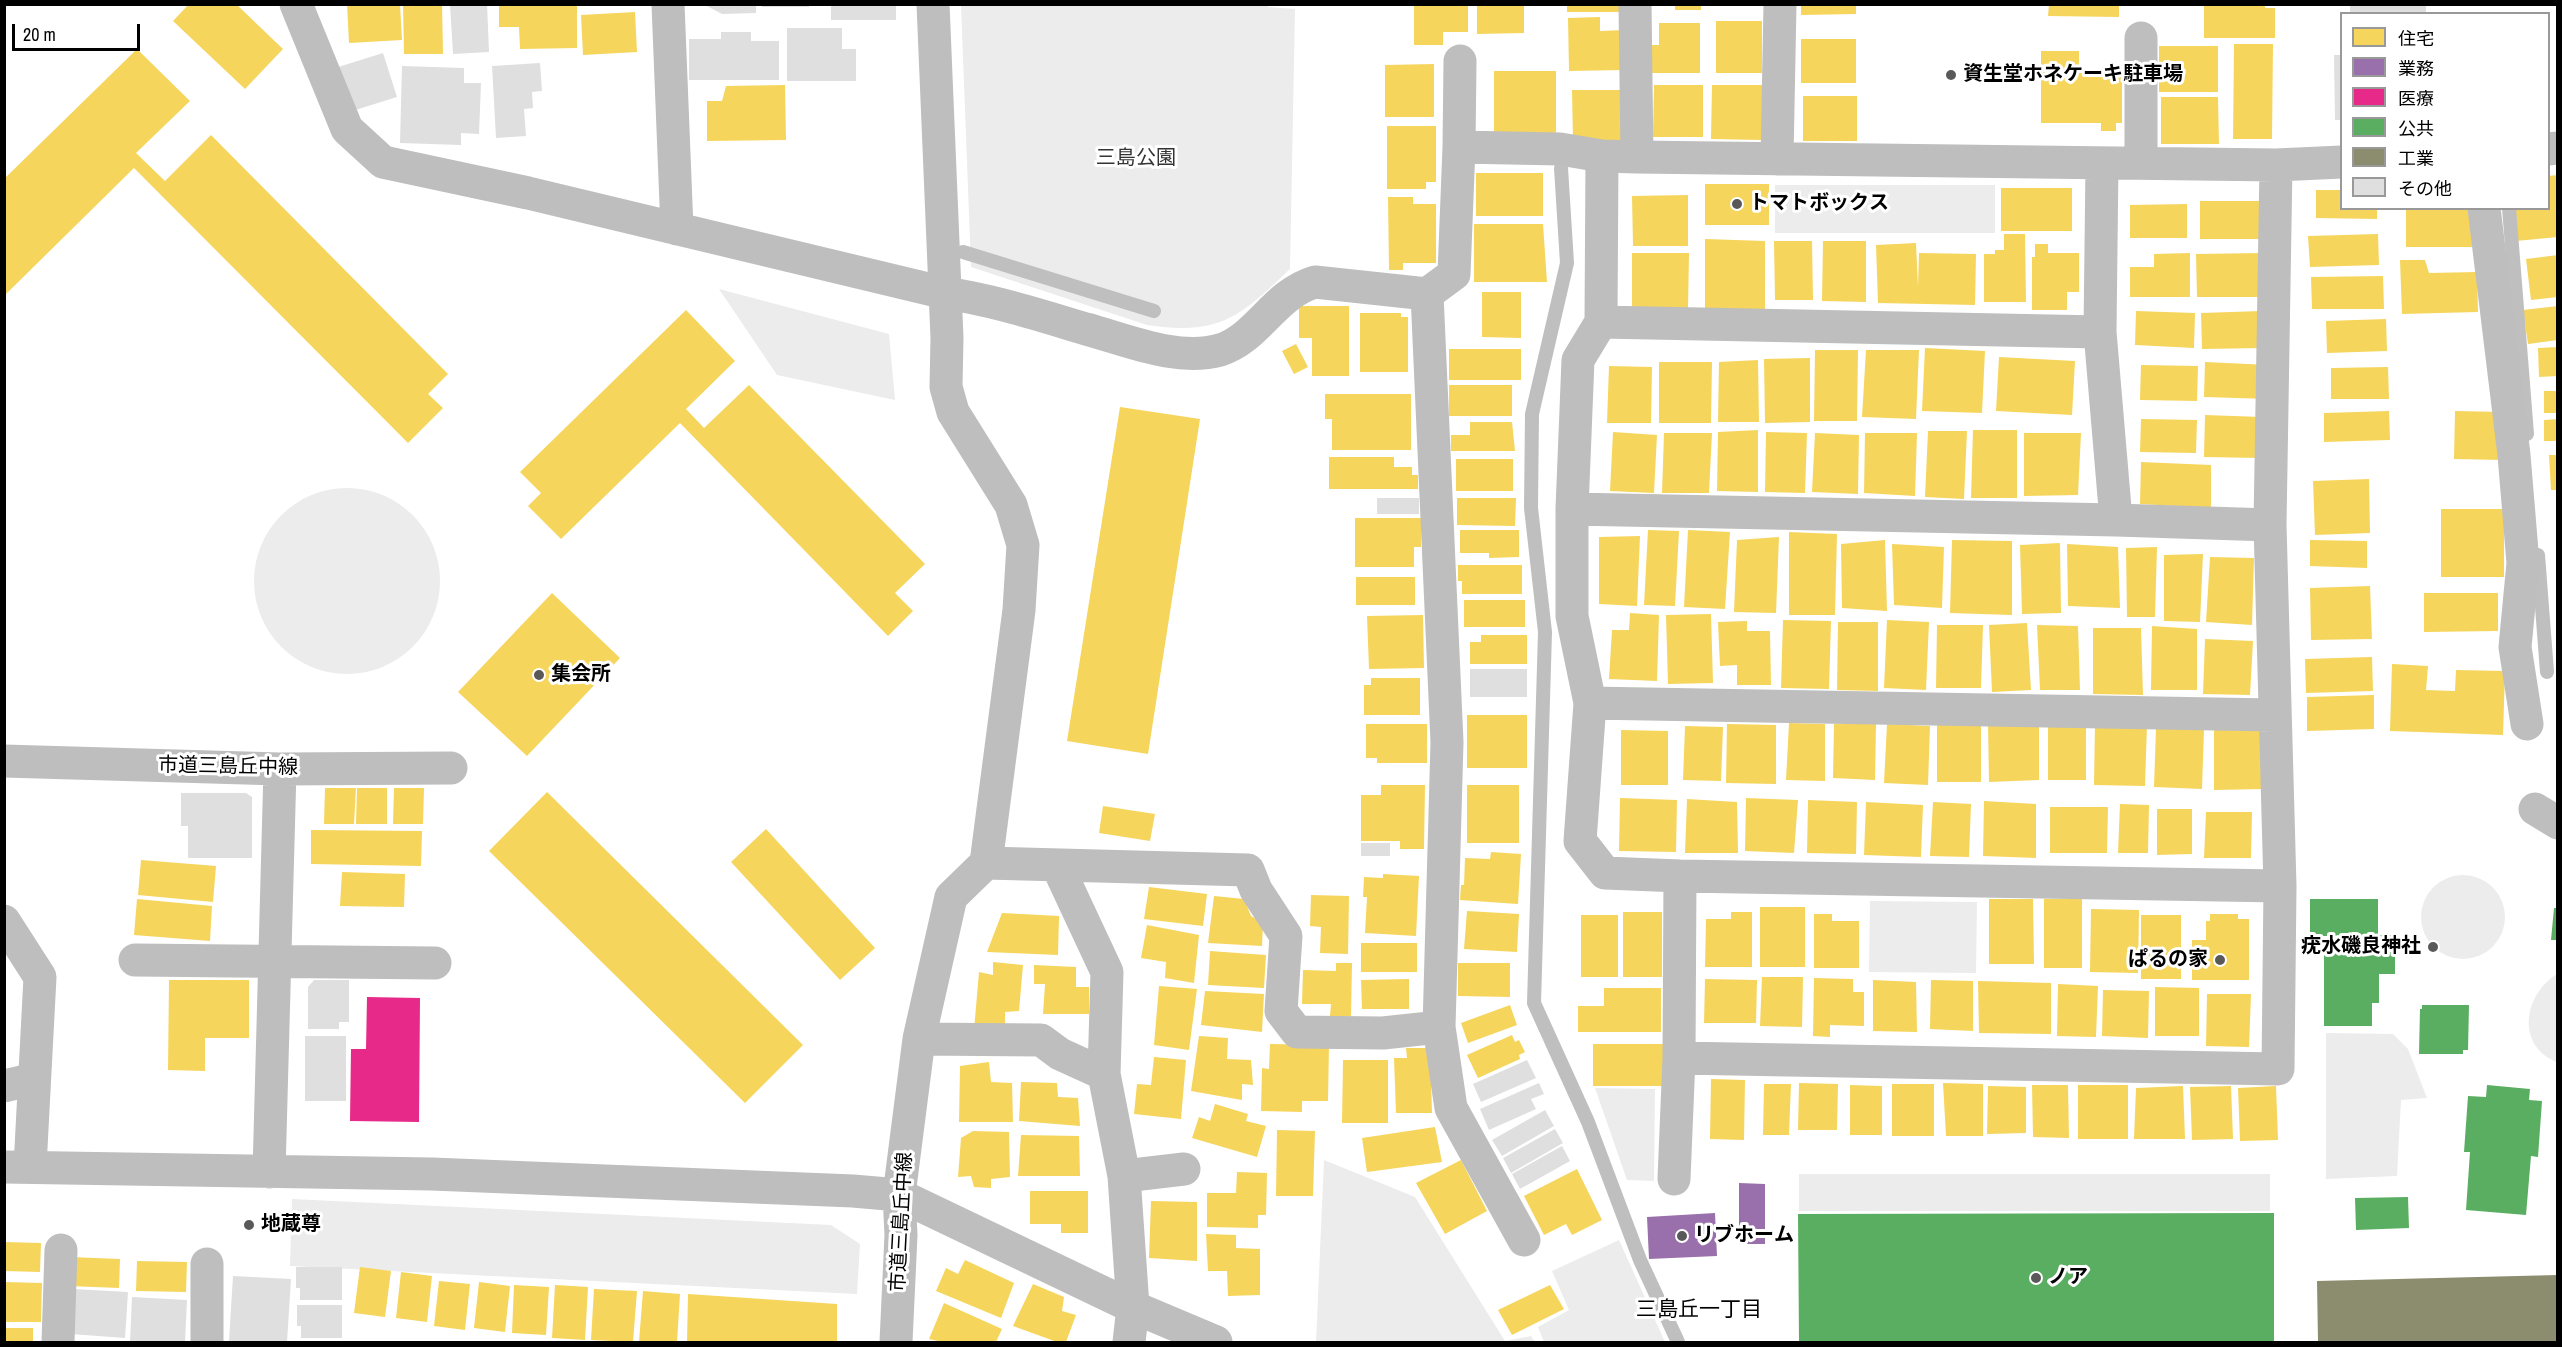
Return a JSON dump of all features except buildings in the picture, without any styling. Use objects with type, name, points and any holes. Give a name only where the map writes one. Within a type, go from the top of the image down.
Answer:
[{"type":"street","points":[[296,4],[347,129],[383,162],[528,193],[945,293],[982,299],[1146,345],[1182,352],[1220,350],[1234,343],[1249,333],[1265,315],[1303,286],[1315,282],[1427,294],[1454,274],[1460,61]]},
{"type":"street","points":[[668,4],[677,229]]},
{"type":"street","points":[[933,4],[945,293],[946,387],[953,412],[1011,505],[1023,545],[1019,610],[986,863],[1248,870],[1256,890],[1286,936],[1281,1011],[1297,1032],[1383,1033],[1439,1027]]},
{"type":"street","points":[[1635,4],[1637,157]]},
{"type":"street","points":[[1778,159],[1780,4]]},
{"type":"street","points":[[2141,38],[2141,163]]},
{"type":"street","points":[[1459,147],[1560,149],[1602,156],[1637,157],[2276,165],[2340,162]]},
{"type":"street","points":[[1602,156],[1601,322],[1578,360],[1572,509],[1572,616],[1590,702],[1580,841],[1605,873],[2280,886]]},
{"type":"street","points":[[2102,163],[2100,332],[2116,520]]},
{"type":"street","points":[[1679,1058],[2278,1070],[2280,838],[2273,715],[2270,525],[2276,165]]},
{"type":"street","points":[[2484,210],[2514,454],[2523,563],[2515,647],[2527,724]]},
{"type":"street","points":[[1427,294],[1447,742],[1439,1027],[1451,1108],[1524,1240]]},
{"type":"street","points":[[1601,322],[2100,332]]},
{"type":"street","points":[[1572,509],[2270,525]]},
{"type":"street","points":[[1590,702],[2273,715]]},
{"type":"street","name":"市道三島丘中線","points":[[4,761],[280,769],[451,768]]},
{"type":"street","points":[[269,1172],[280,769]]},
{"type":"street","name":"市道三島丘中線","points":[[896,1342],[901,1235],[899,1195],[919,1039],[951,897],[986,863]]},
{"type":"street","points":[[1057,865],[1107,972],[1104,1074],[1124,1176],[1133,1307],[1129,1342]]},
{"type":"street","points":[[1674,1179],[1679,1058],[1680,876]]},
{"type":"street","points":[[4,921],[39,977],[19,1083],[17,1167],[432,1174],[853,1191],[899,1195],[1133,1307],[1216,1342]]},
{"type":"street","points":[[135,960],[435,963]]},
{"type":"street","points":[[919,1039],[1041,1040],[1060,1054],[1104,1074]]},
{"type":"street","points":[[1124,1176],[1184,1169]]},
{"type":"street","points":[[58,1342],[61,1250]]},
{"type":"street","points":[[207,1264],[207,1342]]},
{"type":"green space","name":"三島公園","points":[[961,5],[1268,5],[1268,7],[1295,9],[1290,269],[1257,300],[1242,311],[1211,325],[1172,328],[1147,325],[971,267]]},
{"type":"green space","points":[[1775,185],[1995,185],[1995,233],[1775,233]]},
{"type":"green space","points":[[719,289],[889,334],[895,400],[777,375]]},
{"type":"green space","points":[[347,488],[383,495],[413,515],[433,545],[440,581],[433,617],[413,647],[383,667],[347,674],[311,667],[281,647],[261,617],[254,581],[261,545],[281,515],[311,495]]},
{"type":"green space","points":[[2463,875],[2479,878],[2493,887],[2502,901],[2505,917],[2502,933],[2493,947],[2479,956],[2463,959],[2447,956],[2433,947],[2424,933],[2421,917],[2424,901],[2433,887],[2447,878]]},
{"type":"green space","points":[[1870,901],[1977,902],[1976,973],[1869,972]]},
{"type":"green space","points":[[2557,974],[2557,1062],[2544,1054],[2535,1044],[2530,1033],[2529,1020],[2531,1007],[2537,994]]},
{"type":"green space","points":[[2326,1033],[2393,1034],[2408,1049],[2427,1098],[2401,1100],[2397,1176],[2326,1179]]},
{"type":"green space","points":[[1595,1088],[1655,1089],[1654,1181],[1627,1180]]},
{"type":"green space","points":[[1324,1160],[1415,1197],[1505,1341],[1531,1336],[1535,1342],[1316,1342]]},
{"type":"green space","points":[[1799,1174],[2270,1174],[2270,1211],[1799,1211]]},
{"type":"green space","points":[[292,1199],[831,1225],[860,1244],[857,1294],[290,1266]]},
{"type":"green space","points":[[1619,1240],[1665,1342],[1544,1342],[1538,1327],[1569,1310],[1552,1271]]},
{"type":"waterway","points":[[1561,168],[1567,263],[1532,414],[1531,508],[1545,632],[1534,1003],[1588,1122],[1640,1260],[1678,1342]]},
{"type":"waterway","points":[[2509,210],[2527,434]]},
{"type":"waterway","points":[[963,252],[1154,311]]},
{"type":"waterway","points":[[2538,555],[2547,672]]},
{"type":"place","name":"資生堂ホネケーキ駐車場","points":[[1951,75]]},
{"type":"place","name":"トマトボックス","points":[[1737,204]]},
{"type":"place","name":"集会所","points":[[539,675]]},
{"type":"place","name":"疣水磯良神社","points":[[2433,947]]},
{"type":"place","name":"ぱるの家","points":[[2220,960]]},
{"type":"place","name":"地蔵尊","points":[[249,1225]]},
{"type":"place","name":"リブホーム","points":[[1682,1236]]},
{"type":"place","name":"ノア","points":[[2036,1278]]},
{"type":"district","name":"三島丘一丁目","points":[[1699,1310]]}]
